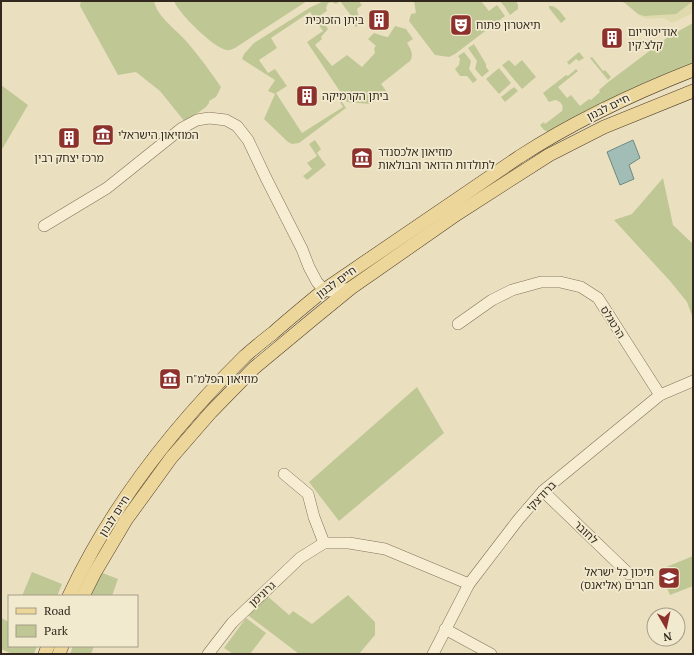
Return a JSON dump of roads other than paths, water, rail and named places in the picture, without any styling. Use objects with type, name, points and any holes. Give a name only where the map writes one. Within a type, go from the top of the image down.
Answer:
[{"type":"main road","name":"חיים לבנון","points":[[69,595],[82,569],[117,510],[161,448],[202,400],[246,355],[324,290],[519,157],[551,137],[608,107],[650,87],[693,70]]},
{"type":"main road","name":"חיים לבנון","points":[[84,595],[94,574],[126,520],[171,458],[211,412],[254,368],[351,288],[457,214],[549,155],[604,127],[693,90]]},
{"type":"main road","points":[[48,652],[60,647]]},
{"type":"street","points":[[44,226],[106,188],[182,128],[197,120],[209,118],[226,120],[237,126],[248,140],[317,282],[324,290],[334,291],[351,288]]},
{"type":"street","name":"הרטגלס","points":[[458,324],[492,300],[512,290],[541,282],[560,282],[581,286],[598,298],[660,395]]},
{"type":"street","name":"ברודצקי","points":[[433,654],[469,584],[518,520],[543,491],[660,395],[693,381]]},
{"type":"street","points":[[284,474],[308,494],[314,517],[324,543],[349,544],[385,549],[469,584]]},
{"type":"street","name":"לחובר","points":[[543,491],[628,574]]},
{"type":"street","name":"גרונימן","points":[[208,654],[232,623],[300,558],[324,543]]},
{"type":"street","points":[[445,629],[491,654]]},
{"type":"water","points":[[633,140],[640,158],[629,165],[634,179],[620,185],[607,152]]},
{"type":"place","name":"ביתן הזכוכית","points":[[379,20]]},
{"type":"place","name":"תיאטרון פתוח","points":[[461,25]]},
{"type":"place","name":"אודיטוריום קלצ'קין","points":[[612,38]]},
{"type":"place","name":"ביתן הקרמיקה","points":[[307,96]]},
{"type":"place","name":"המוזיאון הישראלי","points":[[103,135]]},
{"type":"place","name":"מרכז יצחק רבין","points":[[69,138]]},
{"type":"place","name":"מוזיאון אלכסנדר לתולדות הדואר והבולאות","points":[[362,158]]},
{"type":"place","name":"מוזיאון הפלמ\"ח","points":[[170,379]]},
{"type":"place","name":"תיכון כל ישראל חברים (אליאנס)","points":[[669,578]]}]
